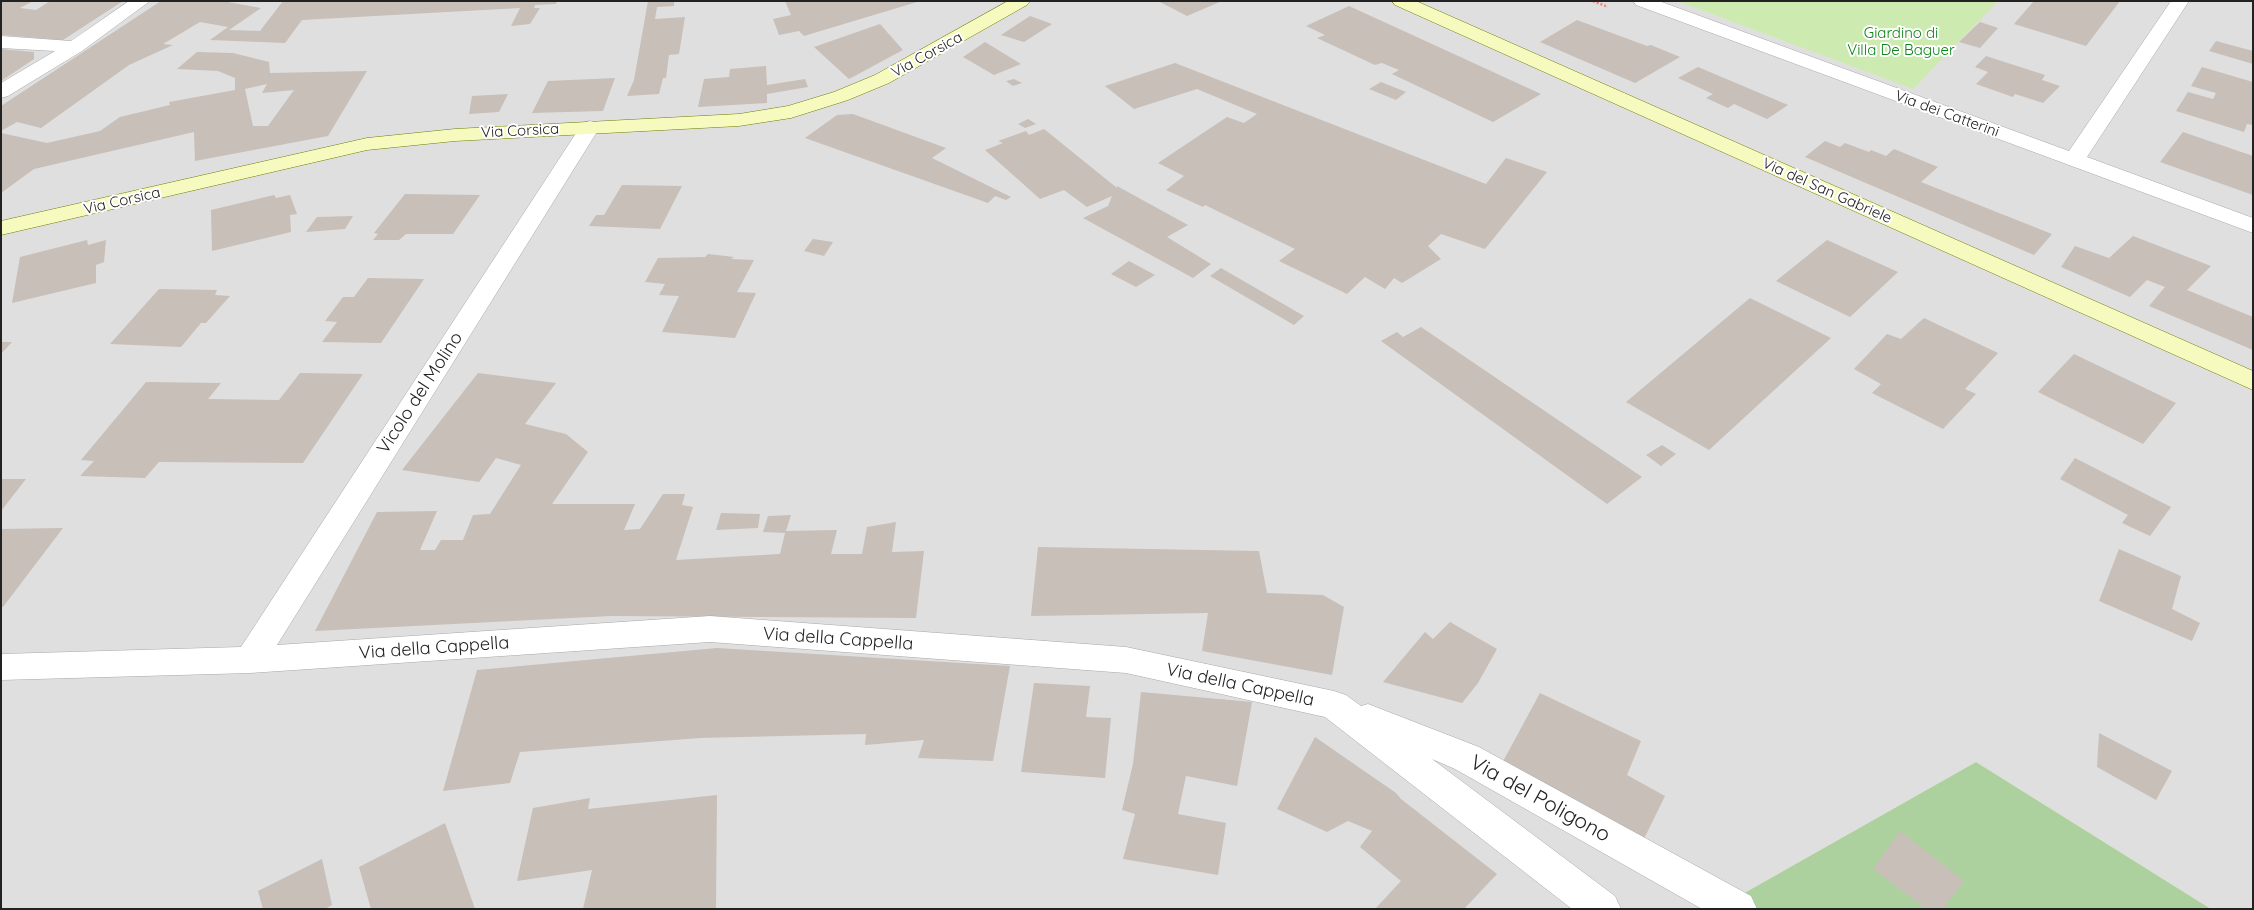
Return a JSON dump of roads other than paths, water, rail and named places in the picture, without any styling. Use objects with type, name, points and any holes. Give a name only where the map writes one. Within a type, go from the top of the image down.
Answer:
[{"type":"main road","name":"Via Corsica","points":[[1,228],[367,144],[455,135],[740,120],[791,112],[882,80],[1021,1]]},
{"type":"main road","name":"Via del San Gabriele","points":[[1400,1],[2253,381]]},
{"type":"street","points":[[1,92],[75,47],[141,1]]},
{"type":"street","name":"Via dei Catterini","points":[[1642,1],[2253,226]]},
{"type":"street","points":[[2073,160],[2180,1]]},
{"type":"street","points":[[1,42],[75,47]]},
{"type":"street","name":"Vicolo del Molino","points":[[250,660],[590,127]]},
{"type":"street","name":"Via della Cappella","points":[[1,667],[250,660],[710,630],[1126,660],[1334,705],[1602,909]]},
{"type":"street","name":"Via del Poligono","points":[[1334,705],[1467,758],[1738,909]]},
{"type":"park label","name":"Giardino di Villa De Baguer","points":[[1901,42]]}]
